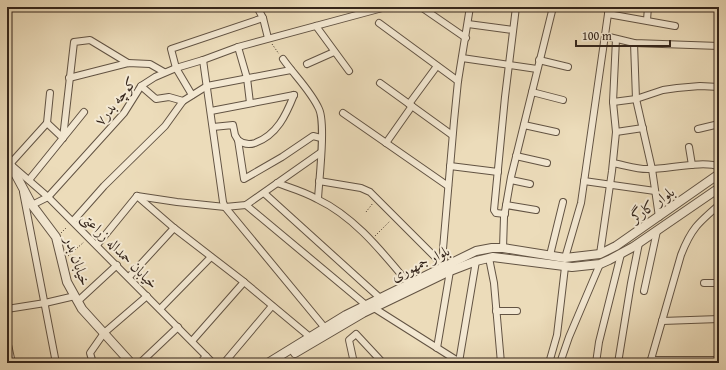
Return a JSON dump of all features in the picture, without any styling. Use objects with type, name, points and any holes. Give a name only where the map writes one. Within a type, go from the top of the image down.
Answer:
[{"type":"street","points":[[257,7],[263,18],[268,38]]},
{"type":"street","name":"کوچه بدر۷","points":[[48,197],[124,113],[141,86],[164,72],[238,47],[316,26],[366,9],[386,7]]},
{"type":"street","points":[[420,7],[466,38]]},
{"type":"street","points":[[437,348],[447,269],[443,249],[452,135],[458,82],[470,7]]},
{"type":"street","points":[[505,214],[496,213],[494,210],[516,7]]},
{"type":"street","points":[[503,248],[506,205],[511,180],[553,7]]},
{"type":"street","points":[[646,20],[648,7]]},
{"type":"street","points":[[549,363],[557,335],[565,263],[581,203],[609,10],[675,26]]},
{"type":"street","points":[[192,95],[176,68],[171,49],[263,18]]},
{"type":"street","points":[[379,23],[458,82]]},
{"type":"street","points":[[468,24],[513,30]]},
{"type":"street","points":[[316,26],[349,71]]},
{"type":"street","points":[[605,36],[634,43],[719,46]]},
{"type":"street","points":[[560,363],[569,336],[600,264],[600,254],[616,132],[613,102],[616,39]]},
{"type":"street","points":[[63,138],[74,42],[90,40],[128,63]]},
{"type":"street","points":[[634,43],[636,98],[652,169],[659,216]]},
{"type":"street","points":[[238,47],[247,78],[250,103]]},
{"type":"street","points":[[307,64],[334,52]]},
{"type":"street","points":[[462,58],[537,69]]},
{"type":"street","points":[[203,60],[225,207],[326,330]]},
{"type":"street","points":[[283,60],[300,80],[319,108],[321,114],[322,138],[318,199]]},
{"type":"street","points":[[539,60],[568,67]]},
{"type":"street","points":[[69,78],[128,63],[150,64],[158,67],[164,72]]},
{"type":"street","points":[[386,143],[437,66]]},
{"type":"street","points":[[73,221],[104,186],[165,126],[183,101],[207,86],[291,70]]},
{"type":"street","points":[[380,83],[452,135]]},
{"type":"street","points":[[141,86],[156,99],[169,97],[183,101]]},
{"type":"street","points":[[613,102],[676,88],[700,86],[719,87]]},
{"type":"street","points":[[532,92],[563,100]]},
{"type":"street","points":[[8,162],[47,123],[50,93]]},
{"type":"street","points":[[211,110],[294,95],[287,112],[270,136],[253,144],[242,143],[238,140]]},
{"type":"street","points":[[29,180],[84,112]]},
{"type":"street","points":[[343,114],[448,186]]},
{"type":"street","points":[[47,123],[63,138]]},
{"type":"street","points":[[524,124],[556,132]]},
{"type":"street","points":[[698,129],[719,124]]},
{"type":"street","points":[[213,127],[233,125],[235,135],[238,140],[244,179],[282,157],[313,136],[322,138]]},
{"type":"street","points":[[616,132],[643,128]]},
{"type":"street","points":[[689,147],[692,165]]},
{"type":"street","points":[[137,196],[225,207],[246,205],[320,153]]},
{"type":"street","points":[[516,156],[547,163]]},
{"type":"street","name":"خیابان حمداله زراعتی","points":[[8,162],[73,221],[213,363]]},
{"type":"street","name":"خیابان بدر","points":[[8,162],[32,205],[56,237],[63,260],[67,282],[76,299],[82,308],[131,363]]},
{"type":"street","points":[[613,163],[652,169],[706,164],[716,165],[719,168]]},
{"type":"street","points":[[450,166],[498,172]]},
{"type":"street","name":"بلوار کارگر","points":[[600,254],[616,246],[719,174]]},
{"type":"street","points":[[511,180],[530,184]]},
{"type":"street","points":[[584,180],[655,191]]},
{"type":"street","points":[[319,181],[361,188],[370,192],[447,269]]},
{"type":"street","points":[[278,183],[318,199],[354,224],[409,284]]},
{"type":"street","points":[[22,186],[56,363]]},
{"type":"street","name":"بلوار کارگر","points":[[600,264],[621,254],[658,231],[719,188]]},
{"type":"street","points":[[264,193],[380,298]]},
{"type":"street","points":[[137,196],[174,228],[244,282],[310,337]]},
{"type":"street","points":[[97,245],[137,196]]},
{"type":"street","points":[[32,205],[48,197]]},
{"type":"street","points":[[550,255],[563,202]]},
{"type":"street","points":[[246,205],[366,305]]},
{"type":"street","points":[[506,205],[536,210]]},
{"type":"street","points":[[718,206],[719,214]]},
{"type":"street","points":[[718,206],[698,223],[686,242],[651,362],[719,360]]},
{"type":"street","points":[[129,277],[174,228]]},
{"type":"street","points":[[644,291],[658,231]]},
{"type":"street","points":[[618,363],[639,243]]},
{"type":"street","name":"بلوار جمهوری","points":[[268,363],[310,337],[374,308],[476,252],[503,248],[550,255],[565,263],[600,254]]},
{"type":"street","points":[[489,249],[489,258],[494,283],[501,363]]},
{"type":"street","points":[[596,363],[599,342],[621,254]]},
{"type":"street","points":[[160,309],[211,257]]},
{"type":"street","name":"بلوار جمهوری","points":[[279,363],[346,315],[409,284],[447,269],[493,257],[565,263],[600,264]]},
{"type":"street","points":[[374,308],[460,363],[476,261]]},
{"type":"street","points":[[7,309],[76,299],[117,265]]},
{"type":"street","points":[[192,341],[244,282]]},
{"type":"street","points":[[704,283],[719,283]]},
{"type":"street","points":[[93,363],[90,352],[104,333],[147,296]]},
{"type":"street","points":[[224,363],[272,306]]},
{"type":"street","points":[[496,311],[517,311]]},
{"type":"street","points":[[662,322],[719,319]]},
{"type":"street","points":[[140,363],[178,327]]},
{"type":"street","points":[[354,363],[349,340],[356,334],[383,363]]},
{"type":"street","points":[[7,340],[12,363]]},
{"type":"street","points":[[200,363],[206,356]]},
{"type":"path","points":[[268,38],[283,60]]},
{"type":"path","points":[[366,212],[377,198]]},
{"type":"path","points":[[370,240],[394,216]]},
{"type":"path","points":[[56,237],[73,221]]},
{"type":"path","points":[[63,260],[89,237]]}]
